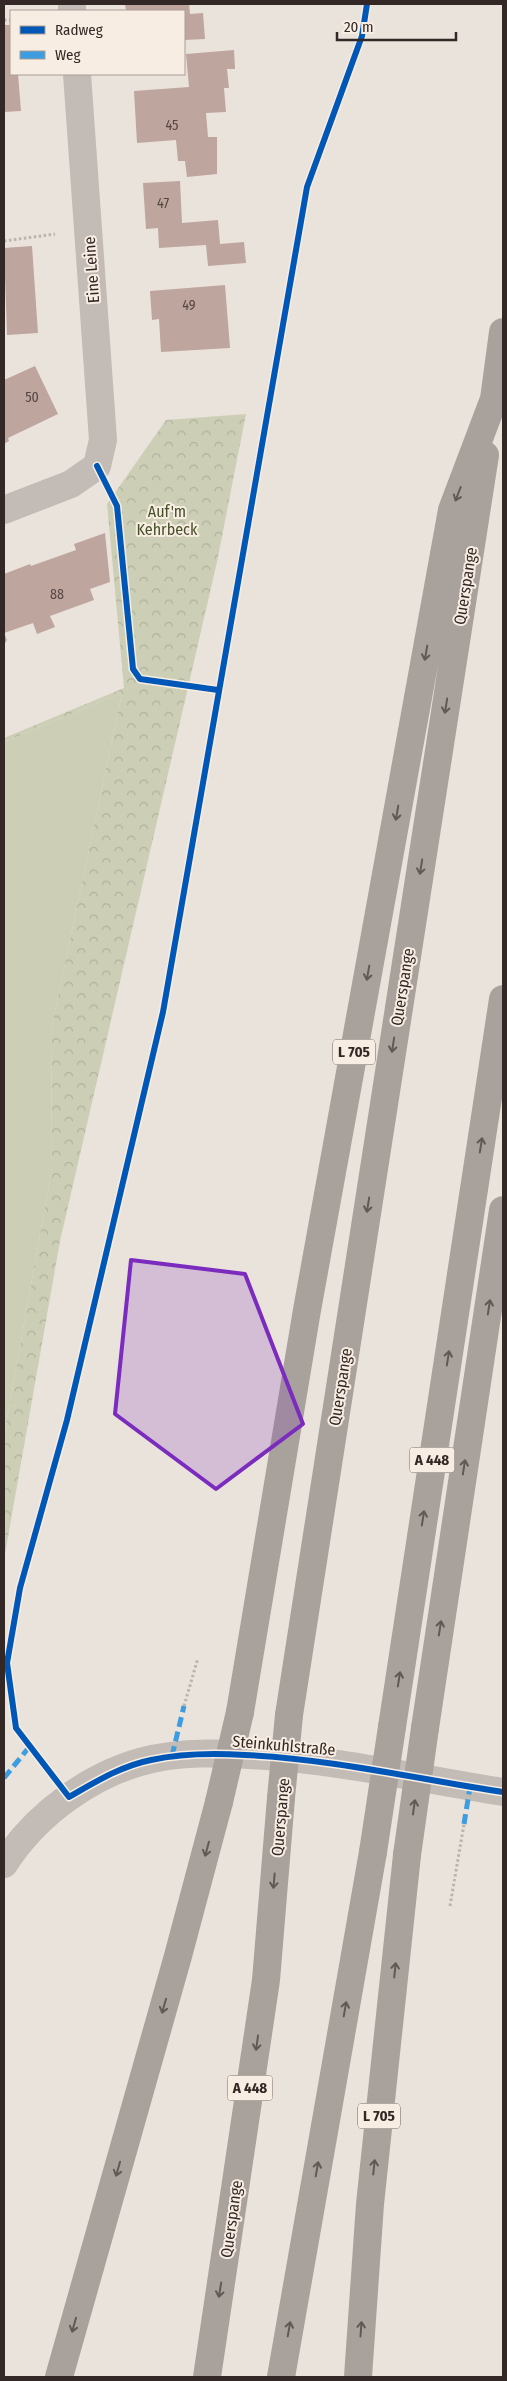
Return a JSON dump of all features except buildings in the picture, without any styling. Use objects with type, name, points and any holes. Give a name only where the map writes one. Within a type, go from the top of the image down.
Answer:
[{"type":"highway","name":"A 448","points":[[494,399],[503,332]]},
{"type":"highway","name":"L 705","points":[[59,2377],[178,1956],[219,1802],[240,1712],[307,1310],[452,510],[494,399]]},
{"type":"highway","name":"Querspange","points":[[207,2377],[266,1980],[289,1715],[494,399]]},
{"type":"highway","name":"A 448","points":[[281,2377],[373,1852],[503,999]]},
{"type":"highway","name":"L 705","points":[[358,2377],[370,2204],[407,1855],[503,1210]]},
{"type":"street","name":"Eine Leine","points":[[4,510],[71,484],[97,466],[104,440],[77,75]]},
{"type":"street","name":"Steinkuhlstraße","points":[[4,1864],[14,1848],[42,1818],[69,1797],[114,1772],[149,1760],[199,1752],[271,1756],[334,1763],[503,1792]]},
{"type":"path","points":[[4,241],[88,230]]},
{"type":"path","points":[[184,1706],[198,1658]]},
{"type":"path","points":[[450,1906],[464,1824]]},
{"type":"highlighted area","points":[[131,1260],[245,1274],[303,1424],[216,1489],[115,1414]]},
{"type":"green space","name":"Auf'm Kehrbeck","points":[[246,414],[217,562],[60,1241],[4,1560],[4,1435],[52,1168],[51,1030],[122,693],[4,742],[4,738],[124,688],[107,504],[166,420]]},
{"type":"green space","points":[[122,693],[51,1030],[52,1168],[4,1435],[4,742]]},
{"type":"marked path","points":[[172,1756],[184,1706]]},
{"type":"marked path","points":[[4,1778],[30,1746]]},
{"type":"marked path","points":[[464,1824],[470,1787]]},
{"type":"cycle path","points":[[367,4],[362,36],[307,187],[163,1012],[67,1420],[20,1588],[7,1663],[16,1728],[69,1797],[108,1775],[129,1766],[175,1756],[210,1754],[278,1757],[310,1761],[503,1792]]},
{"type":"cycle path","points":[[97,466],[117,506],[133,669],[140,679],[218,690]]}]
